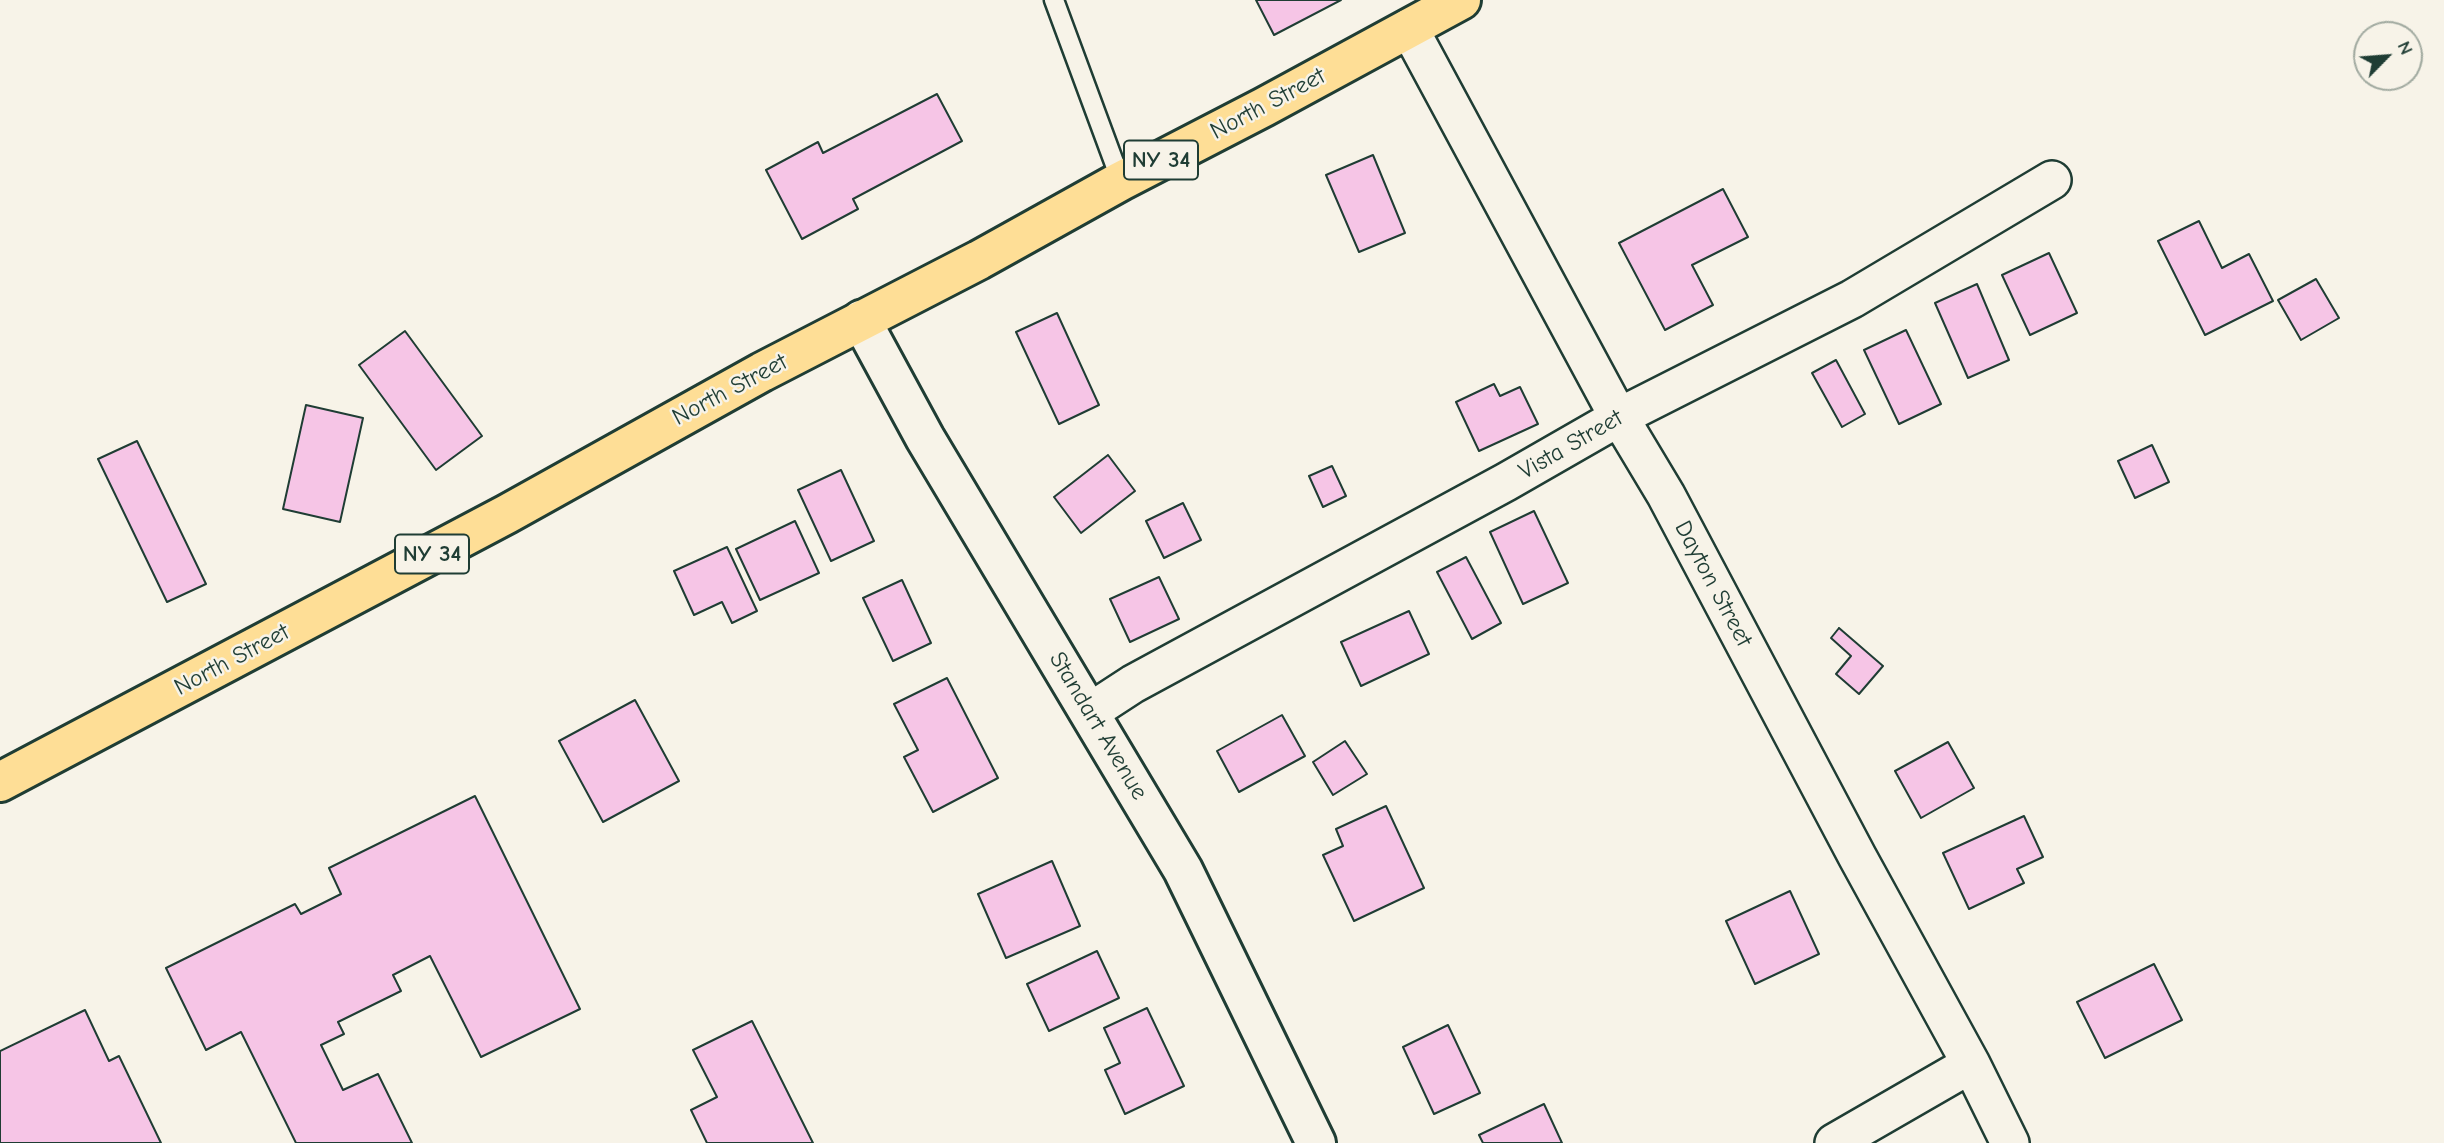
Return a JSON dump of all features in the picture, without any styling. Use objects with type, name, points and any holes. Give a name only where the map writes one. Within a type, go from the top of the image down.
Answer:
[{"type":"main road","name":"North Street","points":[[0,782],[507,514],[750,378],[979,260],[1121,181],[1461,0]]},
{"type":"street","name":"Dayton Street","points":[[1409,28],[1612,405],[1621,416],[1672,507],[1971,1064],[2010,1143]]},
{"type":"street","name":"Vista Street","points":[[1090,712],[1133,684],[1506,482],[1621,416],[1852,299],[2052,180]]},
{"type":"street","name":"Standart Avenue","points":[[861,320],[925,438],[1182,870],[1316,1143]]},
{"type":"street","points":[[1834,1143],[1971,1064]]},
{"type":"lane","points":[[1054,0],[1121,181]]},
{"type":"building","points":[[1256,0],[1341,0],[1274,35]]},
{"type":"building","points":[[937,94],[962,141],[853,199],[858,209],[802,239],[766,170],[818,142],[823,153]]},
{"type":"building","points":[[1373,155],[1405,233],[1359,252],[1326,175]]},
{"type":"building","points":[[1723,189],[1748,237],[1692,265],[1713,305],[1665,330],[1619,243]]},
{"type":"building","points":[[2199,221],[2222,268],[2249,254],[2273,301],[2205,335],[2158,241]]},
{"type":"building","points":[[2049,253],[2077,313],[2030,335],[2002,275]]},
{"type":"building","points":[[2316,279],[2339,318],[2301,340],[2278,300]]},
{"type":"building","points":[[1977,284],[2009,360],[1968,378],[1935,303]]},
{"type":"building","points":[[1057,313],[1099,405],[1059,424],[1016,332]]},
{"type":"building","points":[[1906,330],[1941,404],[1899,424],[1864,350]]},
{"type":"building","points":[[405,331],[482,436],[436,470],[359,365]]},
{"type":"building","points":[[1836,360],[1865,414],[1842,427],[1812,373]]},
{"type":"building","points":[[1494,384],[1500,396],[1520,387],[1538,424],[1479,451],[1456,402]]},
{"type":"building","points":[[306,405],[363,418],[340,522],[283,509]]},
{"type":"building","points":[[137,441],[206,584],[167,602],[98,459]]},
{"type":"building","points":[[2152,445],[2169,482],[2135,498],[2118,461]]},
{"type":"building","points":[[1108,455],[1135,491],[1081,533],[1054,497]]},
{"type":"building","points":[[1332,466],[1346,496],[1323,507],[1309,476]]},
{"type":"building","points":[[841,470],[874,541],[831,561],[798,490]]},
{"type":"building","points":[[1183,503],[1201,540],[1164,558],[1146,521]]},
{"type":"building","points":[[1534,511],[1568,583],[1523,604],[1490,532]]},
{"type":"building","points":[[795,521],[819,573],[760,600],[736,549]]},
{"type":"building","points":[[727,547],[757,611],[732,623],[722,602],[694,615],[674,571]]},
{"type":"building","points":[[1466,557],[1501,623],[1472,639],[1437,572]]},
{"type":"building","points":[[1159,577],[1179,619],[1130,642],[1110,599]]},
{"type":"building","points":[[902,580],[931,643],[893,661],[863,598]]},
{"type":"building","points":[[1409,611],[1429,654],[1361,686],[1341,642]]},
{"type":"building","points":[[1839,628],[1883,666],[1859,694],[1836,674],[1851,656],[1831,638]]},
{"type":"building","points":[[947,678],[998,778],[933,812],[904,757],[918,750],[894,704]]},
{"type":"building","points":[[635,700],[679,781],[603,822],[559,741]]},
{"type":"building","points":[[1282,715],[1305,756],[1239,792],[1217,751]]},
{"type":"building","points":[[1345,741],[1367,774],[1333,795],[1313,762]]},
{"type":"building","points":[[1948,742],[1974,788],[1921,818],[1895,771]]},
{"type":"building","points":[[475,796],[580,1009],[481,1057],[430,956],[393,975],[401,991],[338,1022],[344,1034],[321,1045],[343,1090],[378,1074],[412,1143],[296,1143],[241,1032],[206,1050],[166,968],[295,904],[301,914],[341,894],[329,868]]},
{"type":"building","points":[[1386,806],[1424,888],[1354,921],[1323,855],[1343,846],[1336,829]]},
{"type":"building","points":[[2024,816],[2043,857],[2017,869],[2024,883],[1969,909],[1943,853]]},
{"type":"building","points":[[1052,861],[1080,926],[1006,958],[978,894]]},
{"type":"building","points":[[1790,891],[1819,954],[1755,984],[1726,921]]},
{"type":"building","points":[[1097,951],[1119,998],[1049,1031],[1027,984]]},
{"type":"building","points":[[2154,964],[2182,1020],[2105,1058],[2077,1002]]},
{"type":"building","points":[[1147,1008],[1184,1086],[1125,1114],[1105,1070],[1120,1063],[1104,1028]]},
{"type":"building","points":[[85,1010],[109,1061],[119,1056],[161,1143],[0,1143],[0,1051]]},
{"type":"building","points":[[752,1021],[813,1143],[707,1143],[691,1110],[717,1097],[693,1050]]},
{"type":"building","points":[[1448,1025],[1480,1093],[1434,1114],[1403,1047]]},
{"type":"building","points":[[1544,1104],[1562,1143],[1483,1143],[1479,1135]]}]
